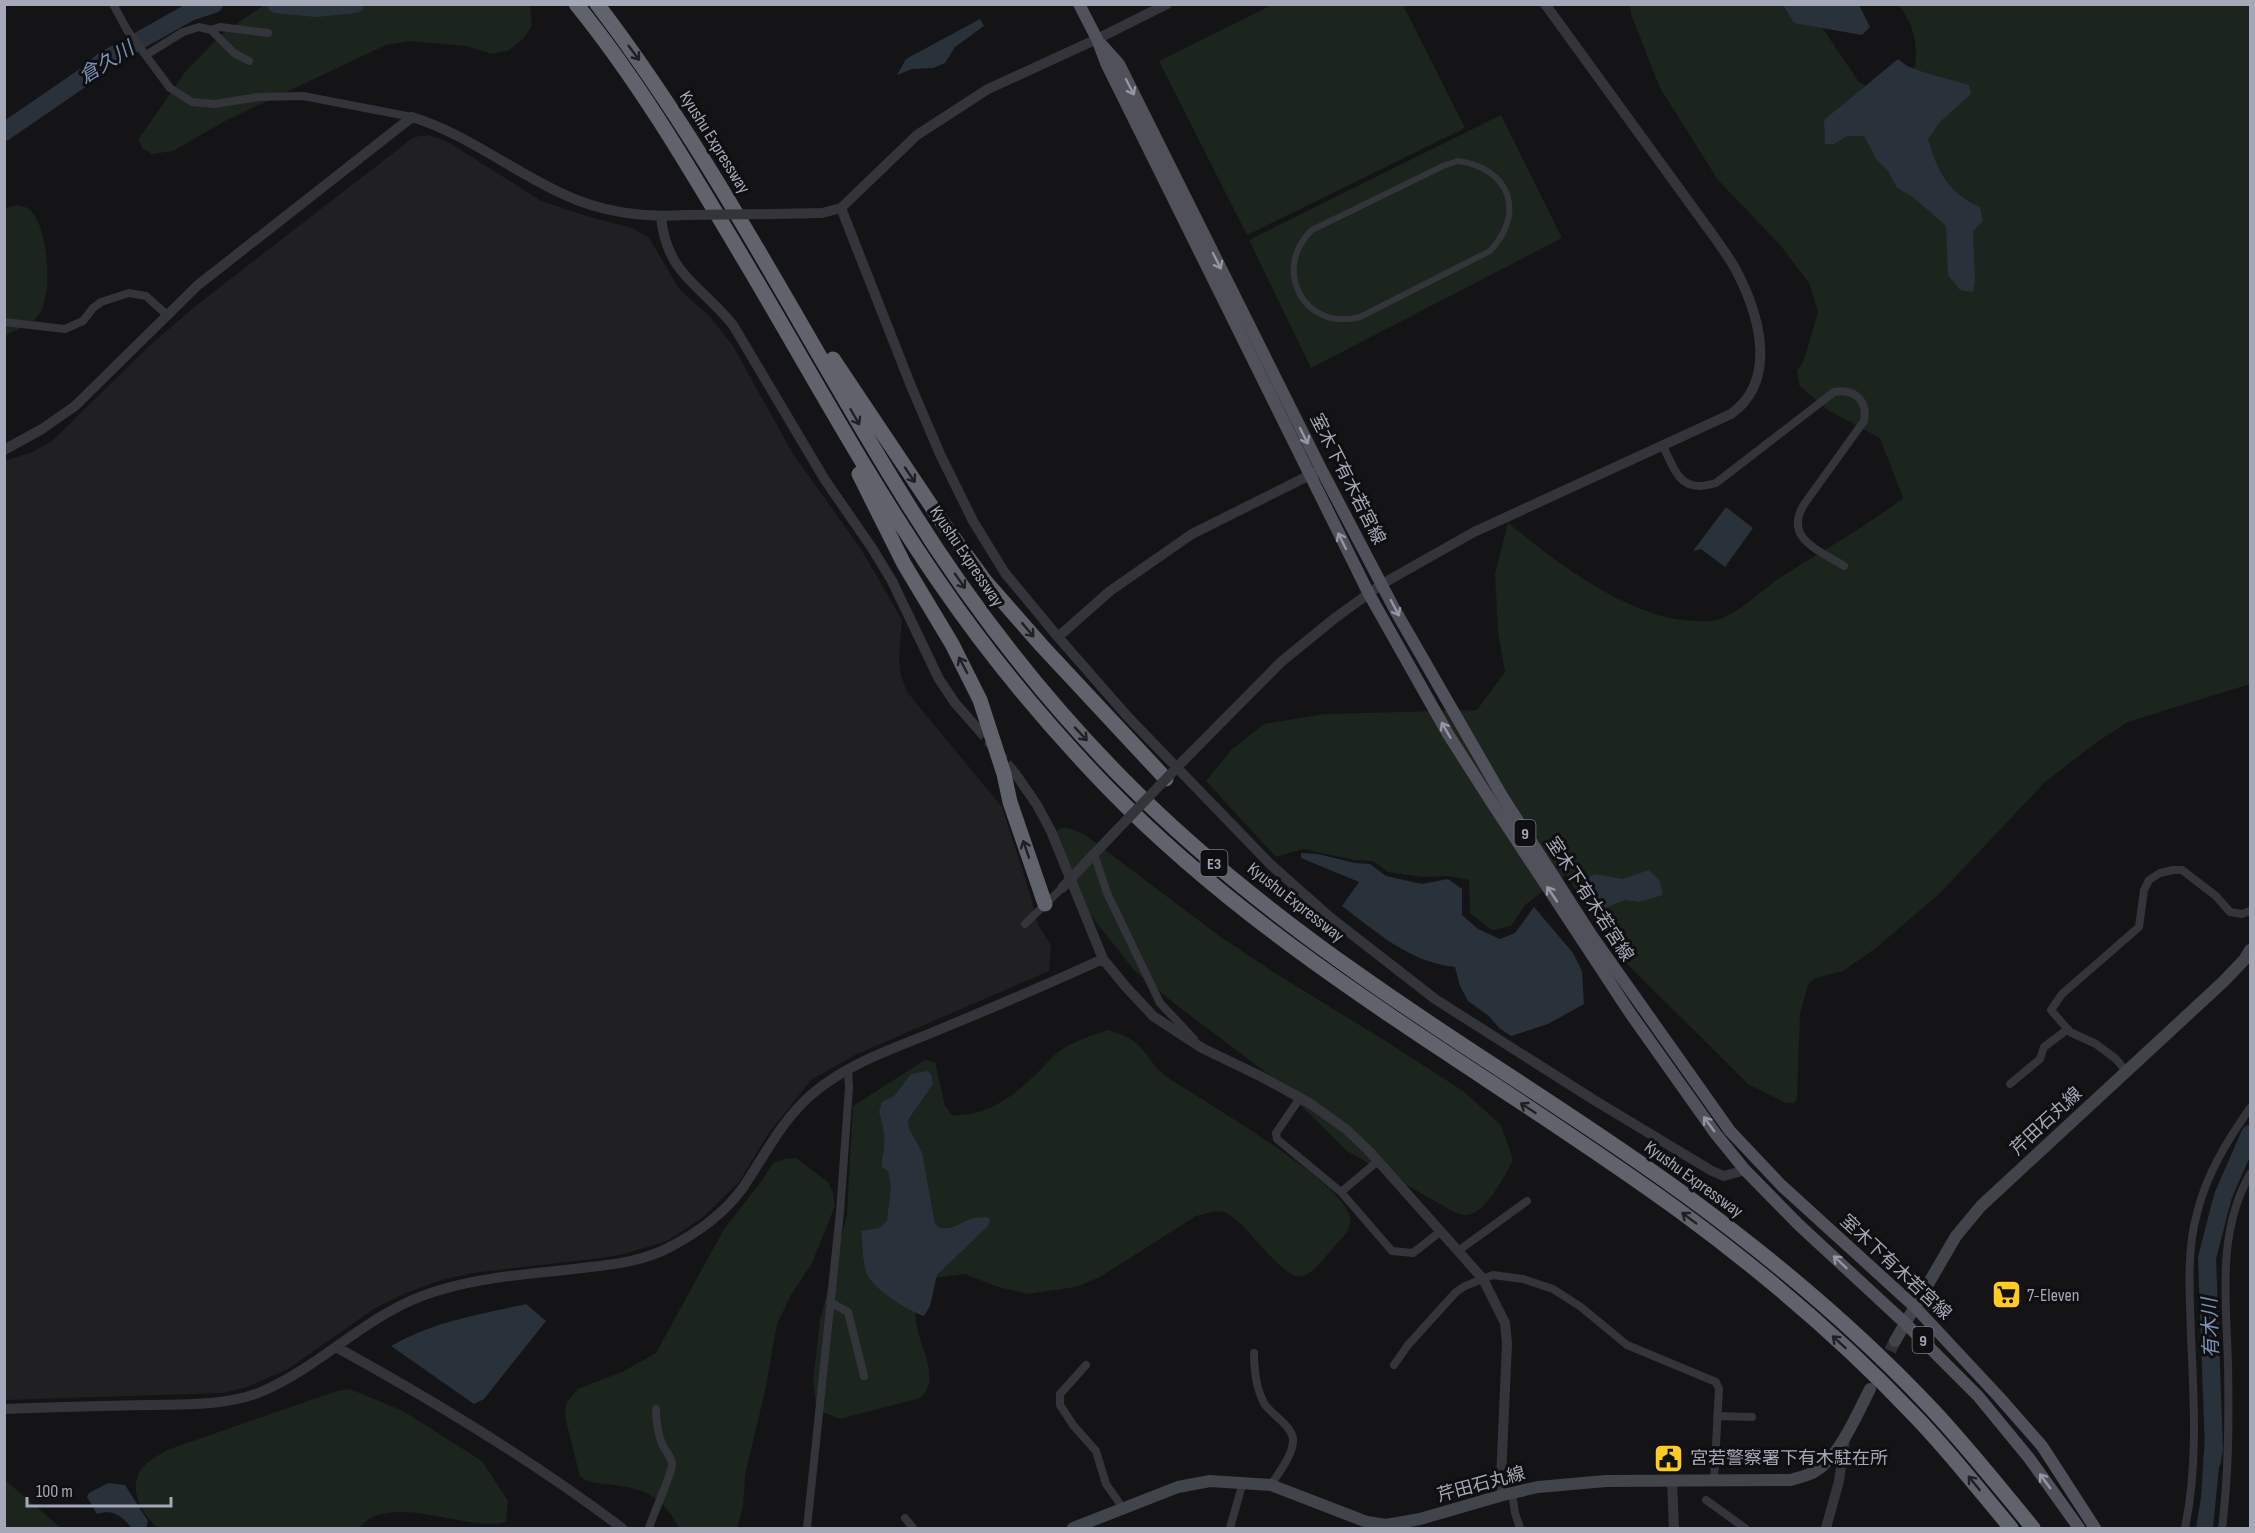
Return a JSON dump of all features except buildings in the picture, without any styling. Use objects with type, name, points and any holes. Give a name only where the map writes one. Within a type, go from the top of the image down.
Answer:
[{"type":"highway","name":"Kyushu Expressway","points":[[597,5],[665,99],[749,234],[903,497],[987,621],[1066,719],[1124,780],[1196,847],[1303,933],[1360,975],[1688,1197],[1759,1251],[1832,1312],[1928,1405],[1972,1454],[2032,1528]]},
{"type":"highway","name":"Kyushu Expressway","points":[[580,9],[666,129],[879,489],[937,579],[973,631],[1009,676],[1054,730],[1110,791],[1241,909],[1294,949],[1422,1039],[1678,1210],[1747,1262],[1821,1325],[1902,1402],[1960,1466],[2011,1528]]},
{"type":"highway","points":[[749,234],[942,522],[985,581],[1161,774]]},
{"type":"highway","points":[[753,275],[782,336],[865,485],[904,564],[967,672],[980,700],[1004,774],[1010,802],[1045,904]]},
{"type":"main road","name":"室木下有木若宮線","points":[[1079,4],[1097,39],[1106,63],[1316,472],[1502,796],[1592,936],[1707,1101],[1756,1161],[1915,1307],[1999,1397],[2042,1446],[2095,1528]]},
{"type":"main road","name":"室木下有木若宮線","points":[[1316,472],[1369,594],[1448,734],[1637,1022],[1715,1133],[1745,1170],[1799,1225],[1905,1323],[1978,1396],[2029,1458],[2079,1528]]},
{"type":"main road","name":"芹田石丸線","points":[[1895,1341],[1966,1222],[2248,957]]},
{"type":"main road","name":"芹田石丸線","points":[[1073,1528],[1178,1486],[1210,1481],[1272,1485],[1367,1522],[1386,1525],[1420,1519],[1507,1494],[1570,1484],[1672,1480],[1780,1480],[1803,1476],[1815,1471],[1825,1463],[1846,1434],[1870,1389]]},
{"type":"street","points":[[113,4],[127,30],[171,88],[192,102],[215,104],[258,97],[303,96],[412,117],[452,132],[565,195],[603,208],[661,217],[822,213],[841,208],[917,135],[988,88],[1097,39],[1167,4]]},
{"type":"street","points":[[1025,924],[1116,831],[1161,774],[1184,760],[1281,662],[1335,618],[1382,584],[1474,532],[1731,414],[1747,399],[1758,378],[1761,360],[1755,317],[1739,276],[1715,238],[1545,4]]},
{"type":"street","points":[[144,52],[192,28],[199,27],[211,30],[234,53],[249,61]]},
{"type":"street","points":[[211,30],[220,27],[268,33]]},
{"type":"street","points":[[4,450],[42,429],[75,406],[198,285],[412,117]]},
{"type":"street","points":[[1458,161],[1485,168],[1497,177],[1506,191],[1509,204],[1508,222],[1500,240],[1490,251],[1360,316],[1348,320],[1324,316],[1305,302],[1299,293],[1293,273],[1294,260],[1303,238],[1312,230],[1443,166],[1458,161]]},
{"type":"street","points":[[841,208],[911,386],[940,454],[973,521],[1005,573],[1136,726],[1270,864],[1331,918],[1435,999],[1593,1100],[1712,1171],[1724,1176],[1745,1170]]},
{"type":"street","points":[[661,217],[663,237],[677,266],[685,278],[718,307],[733,325],[825,480],[882,564],[910,615],[939,679],[955,703],[978,729]]},
{"type":"street","points":[[4,322],[65,330],[83,321],[101,302],[129,293],[147,296],[167,315]]},
{"type":"street","points":[[1663,446],[1682,481],[1693,487],[1704,487],[1716,483],[1834,392],[1844,390],[1860,397],[1865,406],[1864,420],[1805,503],[1797,518],[1800,534],[1806,543],[1844,566]]},
{"type":"street","points":[[1058,637],[1110,591],[1192,534],[1316,472]]},
{"type":"street","points":[[1015,772],[1051,831],[1103,960],[1153,1016],[1202,1048],[1300,1098],[1347,1130],[1378,1161],[1483,1279],[1504,1323],[1508,1370],[1501,1479],[1521,1528]]},
{"type":"street","points":[[1094,854],[1107,892],[1160,1003],[1202,1048]]},
{"type":"street","points":[[2126,1071],[2116,1059],[2096,1044],[2068,1029],[2051,1010],[2062,994],[2139,927],[2144,890],[2149,880],[2173,870],[2182,870],[2216,896],[2230,912],[2242,914],[2250,911]]},
{"type":"street","points":[[4,1409],[225,1401],[259,1393],[284,1381],[374,1319],[404,1303],[437,1290],[480,1280],[620,1264],[669,1247],[710,1222],[740,1191],[793,1114],[811,1095],[848,1069],[1103,960]]},
{"type":"street","points":[[2010,1084],[2040,1059],[2044,1047],[2068,1029]]},
{"type":"street","points":[[807,1528],[842,1178],[849,1088],[848,1069]]},
{"type":"street","points":[[1300,1098],[1276,1133],[1277,1139],[1341,1192],[1392,1251],[1413,1253],[1441,1231]]},
{"type":"street","points":[[2185,1528],[2193,1460],[2194,1407],[2190,1253],[2204,1191],[2223,1147],[2250,1108]]},
{"type":"street","points":[[1341,1192],[1378,1161]]},
{"type":"street","points":[[2222,1528],[2229,1438],[2225,1286],[2227,1253],[2234,1209],[2250,1174]]},
{"type":"street","points":[[1458,1251],[1527,1201]]},
{"type":"street","points":[[1394,1365],[1408,1345],[1422,1332],[1447,1301],[1465,1286],[1493,1275],[1522,1279],[1553,1289],[1581,1307],[1627,1345],[1716,1382],[1719,1389],[1714,1481]]},
{"type":"street","points":[[830,1302],[848,1312],[864,1376]]},
{"type":"street","points":[[336,1347],[471,1424],[567,1486],[622,1528]]},
{"type":"street","points":[[1254,1353],[1254,1370],[1264,1402],[1274,1416],[1291,1432],[1293,1440],[1272,1485]]},
{"type":"street","points":[[1086,1365],[1060,1394],[1060,1405],[1073,1425],[1096,1451],[1106,1484],[1123,1508]]},
{"type":"street","points":[[649,1528],[672,1471],[672,1462],[659,1433],[656,1410]]},
{"type":"street","points":[[1717,1416],[1752,1417]]},
{"type":"street","points":[[1826,1528],[1839,1481],[1846,1434]]},
{"type":"street","points":[[1672,1480],[1674,1528]]},
{"type":"street","points":[[1230,1528],[1243,1482]]},
{"type":"street","points":[[1706,1500],[1745,1528]]},
{"type":"street","points":[[905,1518],[913,1528]]},
{"type":"shaded area","points":[[264,5],[530,5],[532,26],[523,39],[509,50],[493,54],[466,46],[410,41],[386,45],[225,121],[173,151],[152,154],[143,149],[138,140],[186,71],[222,34]]},
{"type":"shaded area","points":[[1272,5],[1408,5],[1404,7],[1465,128],[1247,235],[1159,61]]},
{"type":"shaded area","points":[[1630,5],[1826,5],[1823,29],[1859,82],[1875,91],[1912,76],[1915,68],[1916,49],[1912,29],[1898,5],[2250,5],[2250,684],[2128,722],[2097,742],[2045,782],[1940,893],[1876,948],[1843,971],[1816,978],[1808,984],[1800,1014],[1797,1098],[1794,1103],[1786,1103],[1748,1084],[1608,945],[1566,874],[1526,904],[1511,926],[1492,930],[1470,913],[1469,880],[1449,876],[1424,877],[1388,872],[1373,861],[1354,860],[1303,849],[1276,857],[1206,781],[1231,750],[1264,724],[1325,714],[1477,710],[1505,672],[1498,631],[1495,574],[1508,523],[1573,572],[1622,601],[1673,618],[1710,621],[1734,612],[1781,577],[1903,498],[1880,438],[1826,409],[1799,385],[1797,371],[1804,360],[1818,312],[1809,283],[1780,245],[1718,180],[1660,88],[1631,14]]},
{"type":"shaded area","points":[[1783,5],[1859,5],[1870,27],[1862,35],[1794,23]]},
{"type":"shaded area","points":[[980,19],[984,26],[955,47],[945,63],[933,68],[912,69],[897,75],[906,59]]},
{"type":"shaded area","points":[[1898,59],[1907,66],[1923,72],[1969,85],[1971,94],[1940,122],[1928,139],[1945,180],[1959,195],[1980,207],[1983,221],[1973,231],[1975,280],[1973,292],[1960,290],[1948,275],[1946,226],[1913,197],[1897,188],[1888,171],[1877,160],[1864,136],[1847,136],[1834,144],[1825,144],[1824,120]]},
{"type":"shaded area","points":[[1501,115],[1562,238],[1311,368],[1249,240]]},
{"type":"shaded area","points":[[429,135],[450,143],[541,201],[632,228],[649,238],[680,290],[710,317],[733,346],[793,454],[861,549],[902,620],[899,657],[901,676],[907,692],[1002,807],[1038,925],[1051,945],[1049,971],[857,1054],[811,1080],[768,1134],[739,1182],[702,1218],[667,1241],[624,1254],[601,1258],[472,1273],[441,1280],[375,1308],[288,1369],[247,1387],[223,1393],[5,1400],[4,461],[30,453],[51,442],[148,347],[198,304],[414,137]]},
{"type":"shaded area","points":[[17,205],[29,209],[42,231],[47,263],[46,295],[42,308],[34,320],[5,336],[5,208]]},
{"type":"shaded area","points":[[1726,507],[1753,528],[1725,567],[1701,549],[1693,551]]},
{"type":"shaded area","points":[[1060,828],[1068,828],[1084,834],[1218,935],[1463,1091],[1501,1125],[1513,1160],[1500,1184],[1482,1207],[1468,1215],[1454,1212],[1347,1151],[1272,1077],[1135,971],[1072,888],[1053,834]]},
{"type":"shaded area","points":[[1301,853],[1370,864],[1386,876],[1422,884],[1448,879],[1462,889],[1462,915],[1478,929],[1500,939],[1515,933],[1534,907],[1573,953],[1582,971],[1584,1004],[1548,1024],[1511,1036],[1468,1001],[1460,986],[1455,967],[1438,964],[1409,953],[1381,936],[1342,906],[1359,882],[1301,858]]},
{"type":"shaded area","points":[[1649,870],[1660,881],[1663,895],[1639,902],[1625,900],[1607,907],[1598,914],[1577,881],[1596,874],[1622,879]]},
{"type":"shaded area","points":[[1108,1030],[1134,1041],[1167,1077],[1239,1122],[1324,1184],[1342,1203],[1350,1218],[1345,1234],[1315,1268],[1303,1276],[1294,1275],[1284,1269],[1232,1216],[1223,1212],[1209,1212],[1196,1216],[1100,1277],[1076,1287],[1027,1294],[995,1286],[965,1274],[927,1279],[914,1298],[917,1327],[928,1366],[929,1383],[926,1391],[920,1398],[840,1419],[820,1411],[816,1405],[813,1382],[820,1320],[847,1215],[853,1106],[925,1060],[935,1062],[945,1106],[952,1115],[976,1113],[1009,1097],[1061,1050],[1084,1038]]},
{"type":"shaded area","points":[[927,1071],[931,1074],[933,1084],[908,1120],[909,1129],[922,1152],[935,1224],[940,1228],[949,1228],[972,1218],[987,1217],[990,1219],[989,1225],[937,1275],[930,1306],[924,1316],[892,1299],[871,1280],[864,1264],[861,1231],[879,1228],[887,1221],[891,1186],[888,1171],[882,1167],[884,1138],[879,1112],[882,1102],[894,1096],[911,1074]]},
{"type":"shaded area","points":[[796,1158],[828,1182],[835,1206],[812,1263],[791,1295],[777,1324],[765,1391],[745,1475],[743,1507],[737,1528],[679,1528],[666,1508],[650,1495],[631,1488],[592,1482],[580,1476],[566,1421],[567,1402],[578,1389],[624,1371],[656,1353],[724,1229],[773,1163]]},
{"type":"shaded area","points":[[526,1304],[546,1321],[484,1399],[474,1404],[391,1346],[440,1325]]},
{"type":"shaded area","points":[[350,1389],[403,1411],[482,1461],[508,1501],[506,1522],[490,1524],[409,1512],[372,1517],[359,1528],[158,1528],[140,1506],[136,1488],[140,1471],[147,1463],[167,1450],[337,1391]]},
{"type":"shaded area","points":[[2205,1436],[2222,1437],[2213,1528],[2196,1528],[2201,1498]]},
{"type":"shaded area","points":[[5,1480],[61,1528],[5,1528]]},
{"type":"shaded area","points":[[108,1483],[125,1485],[148,1521],[146,1528],[132,1528],[121,1517],[113,1513],[97,1514],[87,1497],[89,1493]]},
{"type":"waterway","name":"倉久川","points":[[4,132],[87,75],[103,61],[190,12],[214,4]]},
{"type":"waterway","name":"倉久川","points":[[276,4],[316,8],[355,4]]},
{"type":"waterway","name":"有木川","points":[[2212,1461],[2214,1449],[2207,1258],[2223,1196],[2250,1134]]},
{"type":"tunnel","points":[[978,729],[1015,773]]},
{"type":"tunnel","points":[[1882,1367],[1895,1341]]},
{"type":"place","name":"7-Eleven","points":[[2006,1295]]},
{"type":"place","name":"宮若警察署下有木駐在所","points":[[1669,1458]]}]
